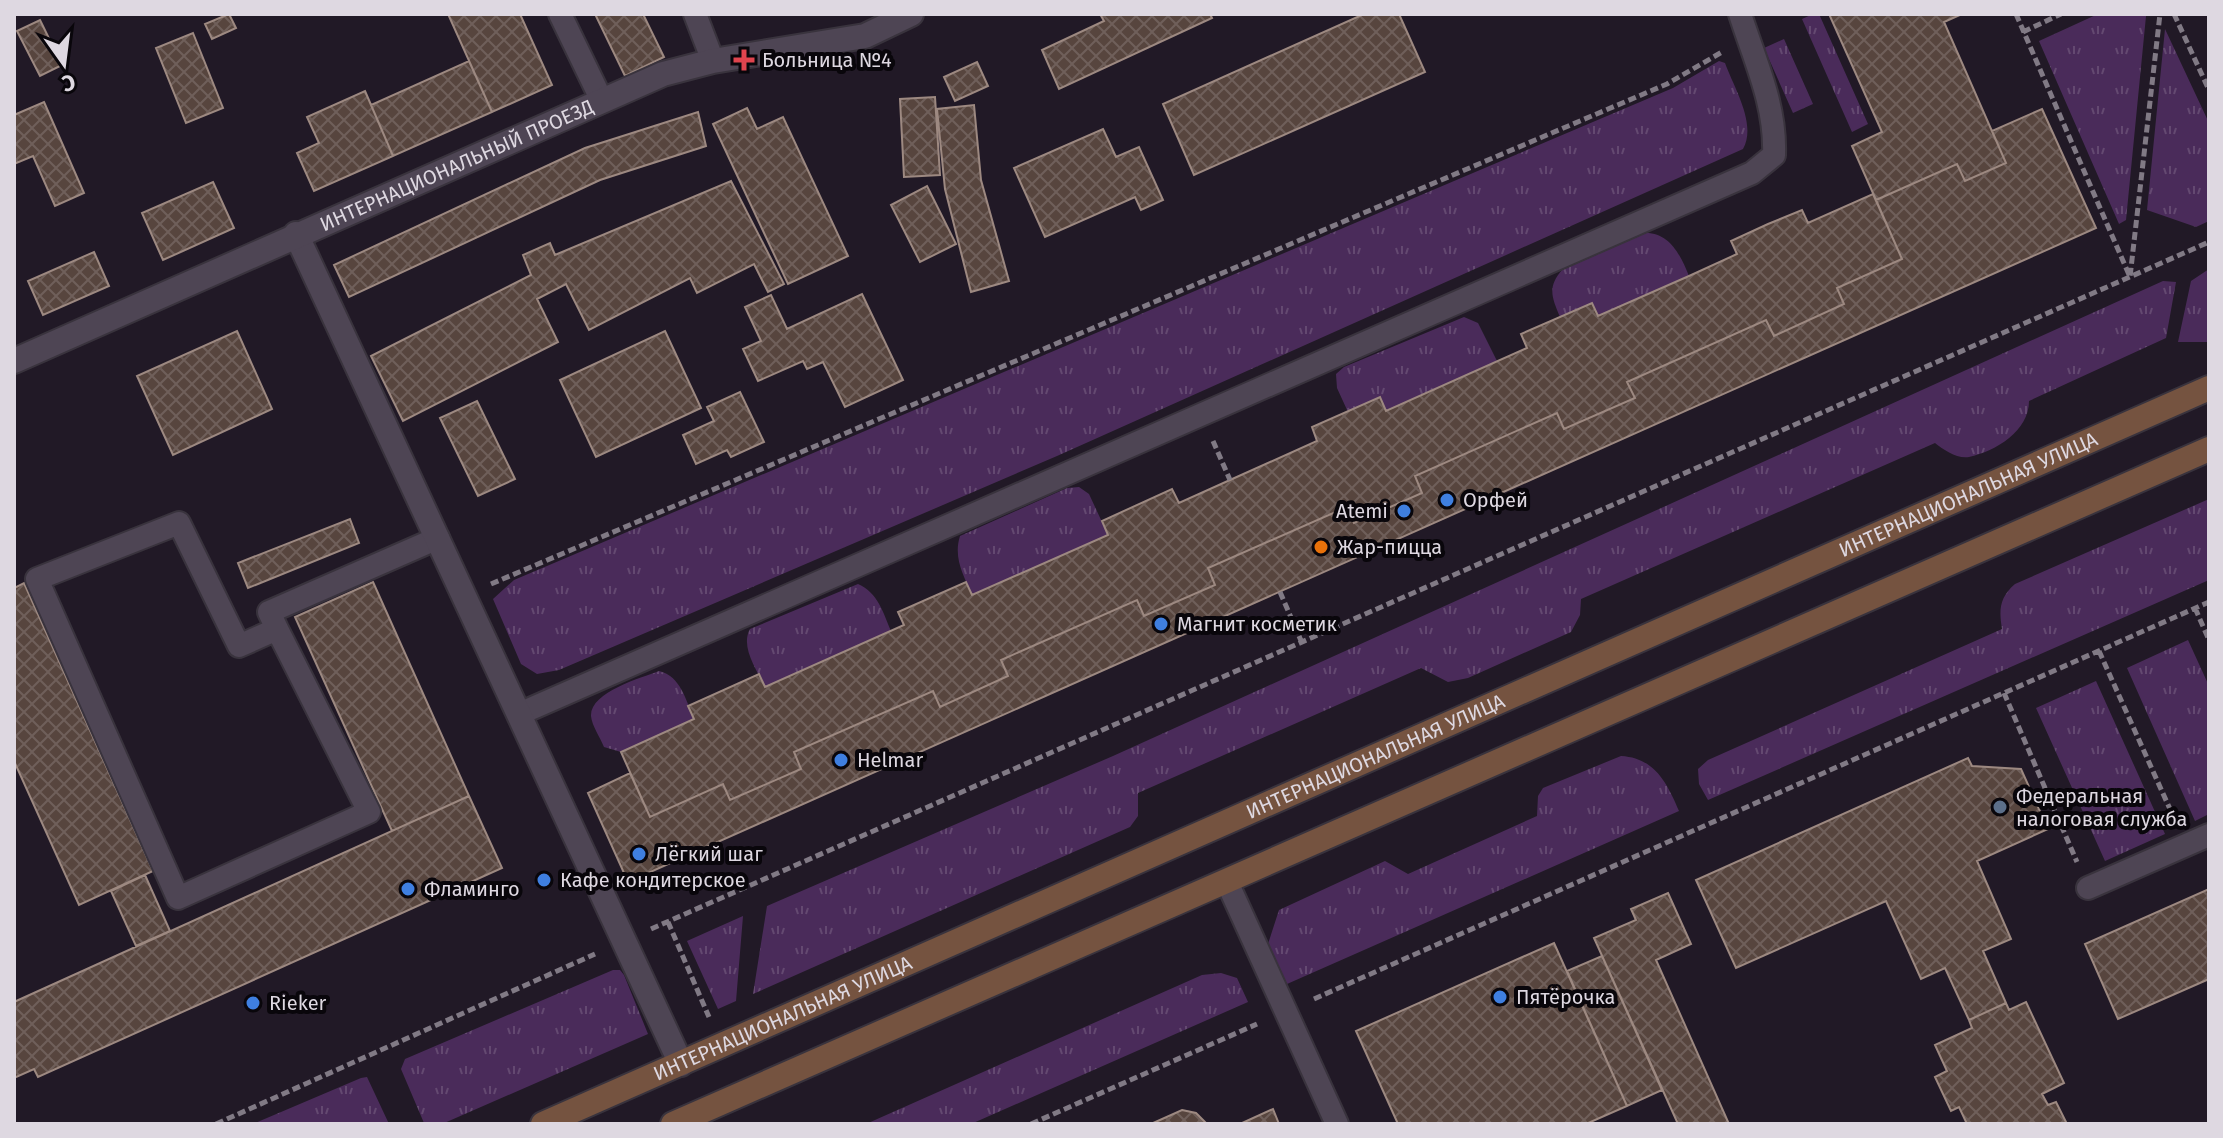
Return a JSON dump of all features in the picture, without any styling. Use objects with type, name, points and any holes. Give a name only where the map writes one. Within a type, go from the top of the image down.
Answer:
[{"type":"main road","name":"ИНТЕРНАЦИОНАЛЬНАЯ УЛИЦА","points":[[543,1124],[584,1116],[681,1064],[2209,388]]},
{"type":"main road","points":[[673,1124],[2209,449]]},
{"type":"street","name":"ИНТЕРНАЦИОНАЛЬНЫЙ ПРОЕЗД","points":[[14,361],[663,74],[713,61],[865,36],[911,14]]},
{"type":"street","points":[[296,234],[681,1064]]},
{"type":"lane","points":[[560,14],[602,101]]},
{"type":"lane","points":[[695,14],[713,61]]},
{"type":"lane","points":[[519,714],[1752,173],[1774,155],[1775,132],[1772,111],[1740,14]]},
{"type":"lane","points":[[277,629],[239,646],[179,523],[37,579],[178,898],[369,812],[269,612],[438,538]]},
{"type":"lane","points":[[2088,888],[2209,835]]},
{"type":"lane","points":[[1227,882],[1337,1124]]},
{"type":"path","points":[[2016,14],[2130,277]]},
{"type":"path","points":[[2023,32],[2061,14]]},
{"type":"path","points":[[2130,277],[2160,14]]},
{"type":"path","points":[[2174,14],[2209,90]]},
{"type":"path","points":[[465,595],[1667,84],[1747,37]]},
{"type":"path","points":[[216,1124],[625,940],[2209,242]]},
{"type":"path","points":[[1201,415],[1230,480]]},
{"type":"path","points":[[1280,592],[1302,643]]},
{"type":"path","points":[[1031,1124],[2209,602]]},
{"type":"path","points":[[2195,608],[2209,640]]},
{"type":"path","points":[[2099,651],[2186,845]]},
{"type":"path","points":[[2004,693],[2088,888]]},
{"type":"green space","points":[[1819,14],[1868,124],[1852,132],[1802,19]]},
{"type":"green space","points":[[2098,14],[2146,16],[2126,220],[2119,224],[2039,41]]},
{"type":"green space","points":[[2165,29],[2209,123],[2209,221],[2196,227],[2147,210]]},
{"type":"green space","points":[[1784,39],[1813,104],[1793,113],[1764,48]]},
{"type":"green space","points":[[1719,61],[1725,63],[1746,117],[1747,139],[1743,149],[1057,456],[559,670],[537,674],[521,664],[493,599],[514,580],[1673,88]]},
{"type":"green space","points":[[1646,233],[1668,241],[1689,276],[1598,316],[1592,303],[1560,317],[1552,293],[1554,282],[1562,270]]},
{"type":"green space","points":[[2209,269],[2209,342],[2178,342],[2191,281]]},
{"type":"green space","points":[[2163,281],[2176,282],[2166,338],[2029,401],[2023,422],[2000,445],[1969,457],[1960,457],[1935,443],[1581,599],[1580,615],[1571,632],[1468,678],[1448,682],[1421,668],[1138,793],[1138,816],[1130,827],[753,994],[767,906],[1113,756]]},
{"type":"green space","points":[[1464,317],[1478,323],[1497,361],[1386,411],[1348,412],[1337,388],[1336,374],[1344,367]]},
{"type":"green space","points":[[1079,487],[1089,494],[1108,535],[972,595],[959,559],[960,536],[1067,488]]},
{"type":"green space","points":[[2209,499],[2209,580],[1708,800],[1699,784],[1698,769],[1708,760],[2002,629],[2001,605],[2015,584]]},
{"type":"green space","points":[[858,584],[875,598],[891,631],[765,687],[748,651],[750,629]]},
{"type":"green space","points":[[2188,640],[2209,686],[2209,814],[2195,821],[2127,668]]},
{"type":"green space","points":[[659,671],[678,684],[694,719],[621,752],[604,747],[594,728],[591,716],[593,707],[618,687]]},
{"type":"green space","points":[[2096,681],[2165,834],[2105,861],[2036,708]]},
{"type":"green space","points":[[1621,756],[1651,767],[1670,791],[1679,811],[1287,984],[1268,944],[1279,910],[1385,861],[1408,874],[1537,816],[1538,796],[1543,788]]},
{"type":"green space","points":[[743,916],[736,1001],[718,1009],[687,941]]},
{"type":"green space","points":[[613,970],[620,970],[624,975],[648,1034],[442,1124],[424,1123],[401,1069],[405,1059]]},
{"type":"green space","points":[[1221,973],[1237,978],[1248,1002],[971,1124],[866,1124],[1202,975]]},
{"type":"green space","points":[[367,1077],[389,1124],[253,1124],[361,1078]]},
{"type":"building","points":[[229,14],[236,28],[212,39],[205,24]]},
{"type":"building","points":[[448,14],[520,14],[552,85],[492,112]]},
{"type":"building","points":[[595,14],[643,14],[664,57],[625,76]]},
{"type":"building","points":[[1100,14],[1210,14],[1212,18],[1059,89],[1042,50],[1104,21]]},
{"type":"building","points":[[1364,14],[1399,14],[1425,72],[1194,175],[1163,104]]},
{"type":"building","points":[[1829,14],[1962,14],[1944,22],[2006,163],[1965,181],[1957,164],[1876,200],[1852,146],[1882,132]]},
{"type":"building","points":[[40,20],[62,65],[40,76],[17,31]]},
{"type":"building","points":[[193,33],[223,108],[186,123],[156,48]]},
{"type":"building","points":[[469,61],[492,112],[393,156],[371,105]]},
{"type":"building","points":[[977,62],[988,86],[955,101],[944,77]]},
{"type":"building","points":[[365,91],[393,156],[314,191],[297,153],[319,143],[307,117]]},
{"type":"building","points":[[935,97],[940,175],[904,177],[900,99]]},
{"type":"building","points":[[44,102],[84,193],[55,206],[33,156],[14,164],[14,115]]},
{"type":"building","points":[[974,105],[981,180],[1009,281],[971,292],[945,189],[937,109]]},
{"type":"building","points":[[747,108],[757,129],[783,117],[848,256],[788,284],[713,124]]},
{"type":"building","name":"Орфей","points":[[2042,109],[2096,228],[628,882],[588,793],[630,773],[650,817],[723,784],[730,800],[801,769],[794,752],[933,691],[940,707],[1008,676],[1001,660],[1137,600],[1144,616],[1215,585],[1208,568],[1347,507],[1354,523],[1422,493],[1415,476],[1557,413],[1564,429],[1635,398],[1627,382],[1766,320],[1774,336],[1844,304],[1837,288],[1902,259],[1876,200],[1957,164],[1965,181],[2006,163],[1992,131]]},
{"type":"building","points":[[698,112],[706,146],[600,180],[349,297],[334,265],[585,148]]},
{"type":"building","points":[[1103,129],[1116,157],[1139,147],[1163,200],[1141,210],[1135,197],[1045,237],[1014,168]]},
{"type":"building","points":[[731,181],[784,284],[768,292],[754,264],[697,293],[690,278],[589,330],[566,284],[537,299],[558,342],[403,421],[371,356],[531,275],[523,255],[550,243],[555,255]]},
{"type":"building","points":[[213,182],[234,228],[163,260],[142,213]]},
{"type":"building","points":[[927,186],[956,244],[920,262],[891,205]]},
{"type":"building","points":[[1873,194],[1902,259],[1837,288],[1844,304],[1774,336],[1766,320],[1627,382],[1635,398],[1564,429],[1557,413],[1415,476],[1422,493],[1354,523],[1347,507],[1208,568],[1215,585],[1144,616],[1137,600],[1001,660],[1008,676],[940,707],[933,691],[794,752],[801,769],[730,800],[723,784],[650,817],[621,752],[694,719],[688,706],[759,674],[765,687],[904,625],[898,612],[966,582],[972,595],[1108,535],[1102,521],[1172,489],[1179,503],[1317,441],[1312,427],[1380,397],[1386,411],[1527,348],[1521,334],[1592,303],[1598,316],[1689,276],[1737,254],[1731,241],[1768,224],[1802,210],[1808,223]]},
{"type":"building","points":[[94,252],[109,286],[43,315],[28,281]]},
{"type":"building","points":[[862,294],[903,380],[845,407],[823,362],[807,369],[803,361],[758,381],[743,349],[761,341],[745,307],[771,295],[787,329]]},
{"type":"building","points":[[237,331],[272,409],[173,455],[137,376]]},
{"type":"building","points":[[665,331],[701,408],[596,457],[560,380]]},
{"type":"building","points":[[740,392],[764,442],[731,457],[727,450],[696,464],[683,435],[714,421],[707,407]]},
{"type":"building","points":[[477,401],[515,479],[478,496],[440,418]]},
{"type":"building","points":[[350,519],[359,543],[248,588],[238,563]]},
{"type":"building","points":[[373,582],[469,796],[392,831],[295,617]]},
{"type":"building","points":[[24,583],[153,871],[79,905],[14,761],[14,588]]},
{"type":"building","points":[[1968,758],[1972,766],[2021,769],[2048,829],[1977,861],[2011,939],[1983,951],[2006,1003],[1969,1020],[1945,968],[1921,979],[1886,901],[1736,968],[1696,880]]},
{"type":"building","points":[[469,796],[502,868],[38,1077],[34,1069],[14,1078],[14,1002]]},
{"type":"building","points":[[145,875],[170,931],[136,946],[111,891]]},
{"type":"building","points":[[2209,889],[2209,979],[2118,1019],[2085,944]]},
{"type":"building","points":[[1668,893],[1691,944],[1656,960],[1729,1124],[1678,1124],[1594,938],[1636,920],[1631,909]]},
{"type":"building","points":[[1554,943],[1627,1106],[1586,1124],[1398,1124],[1356,1031]]},
{"type":"building","points":[[1602,956],[1662,1090],[1627,1106],[1567,971]]},
{"type":"building","points":[[2026,1002],[2064,1083],[2042,1094],[2048,1105],[2056,1102],[2067,1124],[1967,1124],[1959,1107],[1951,1111],[1935,1077],[1947,1071],[1935,1045],[1972,1028],[1969,1020],[2006,1003],[2009,1010]]},
{"type":"building","points":[[1273,1109],[1279,1124],[1240,1124]]},
{"type":"building","points":[[1182,1110],[1196,1113],[1207,1124],[1151,1124]]},
{"type":"place","name":"Больница №4","points":[[744,60]]},
{"type":"place","name":"Орфей","points":[[1447,500]]},
{"type":"place","name":"Atemi","points":[[1404,511]]},
{"type":"place","name":"Жар-пицца","points":[[1321,547]]},
{"type":"place","name":"Магнит косметик","points":[[1161,624]]},
{"type":"place","name":"Helmar","points":[[841,760]]},
{"type":"place","name":"Федеральная налоговая служба","points":[[2000,807]]},
{"type":"place","name":"Лёгкий шаг","points":[[639,854]]},
{"type":"place","name":"Кафе кондитерское","points":[[544,880]]},
{"type":"place","name":"Фламинго","points":[[408,889]]},
{"type":"place","name":"Пятёрочка","points":[[1500,997]]},
{"type":"place","name":"Rieker","points":[[253,1003]]}]
